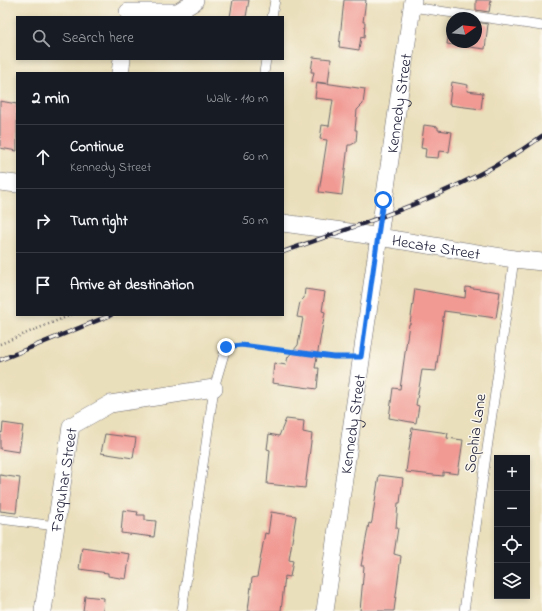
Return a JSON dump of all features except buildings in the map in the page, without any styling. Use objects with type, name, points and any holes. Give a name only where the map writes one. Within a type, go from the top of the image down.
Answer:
[{"type":"street","points":[[128,10],[178,12],[195,0]]},
{"type":"street","name":"Kennedy Street","points":[[325,611],[413,3]]},
{"type":"street","points":[[120,72],[122,60]]},
{"type":"street","points":[[0,182],[16,184]]},
{"type":"street","name":"Hecate Street","points":[[284,223],[514,259],[542,262]]},
{"type":"street","name":"Farquhar Street","points":[[43,611],[71,426],[110,404],[214,388]]},
{"type":"lane","points":[[272,16],[275,0]]},
{"type":"lane","points":[[413,3],[542,26]]},
{"type":"lane","points":[[264,72],[266,60]]},
{"type":"lane","name":"Sophia Lane","points":[[464,611],[514,259]]},
{"type":"lane","points":[[182,611],[214,388],[226,347]]},
{"type":"lane","points":[[0,519],[56,526]]},
{"type":"path","points":[[0,344],[69,316]]},
{"type":"path","points":[[226,347],[241,345],[334,357],[361,357]]},
{"type":"railway","points":[[284,252],[383,216],[450,189],[513,156],[542,136]]},
{"type":"railway","points":[[0,360],[109,316]]},
{"type":"route","points":[[226,347],[241,345],[334,357],[361,357],[383,200]]}]
